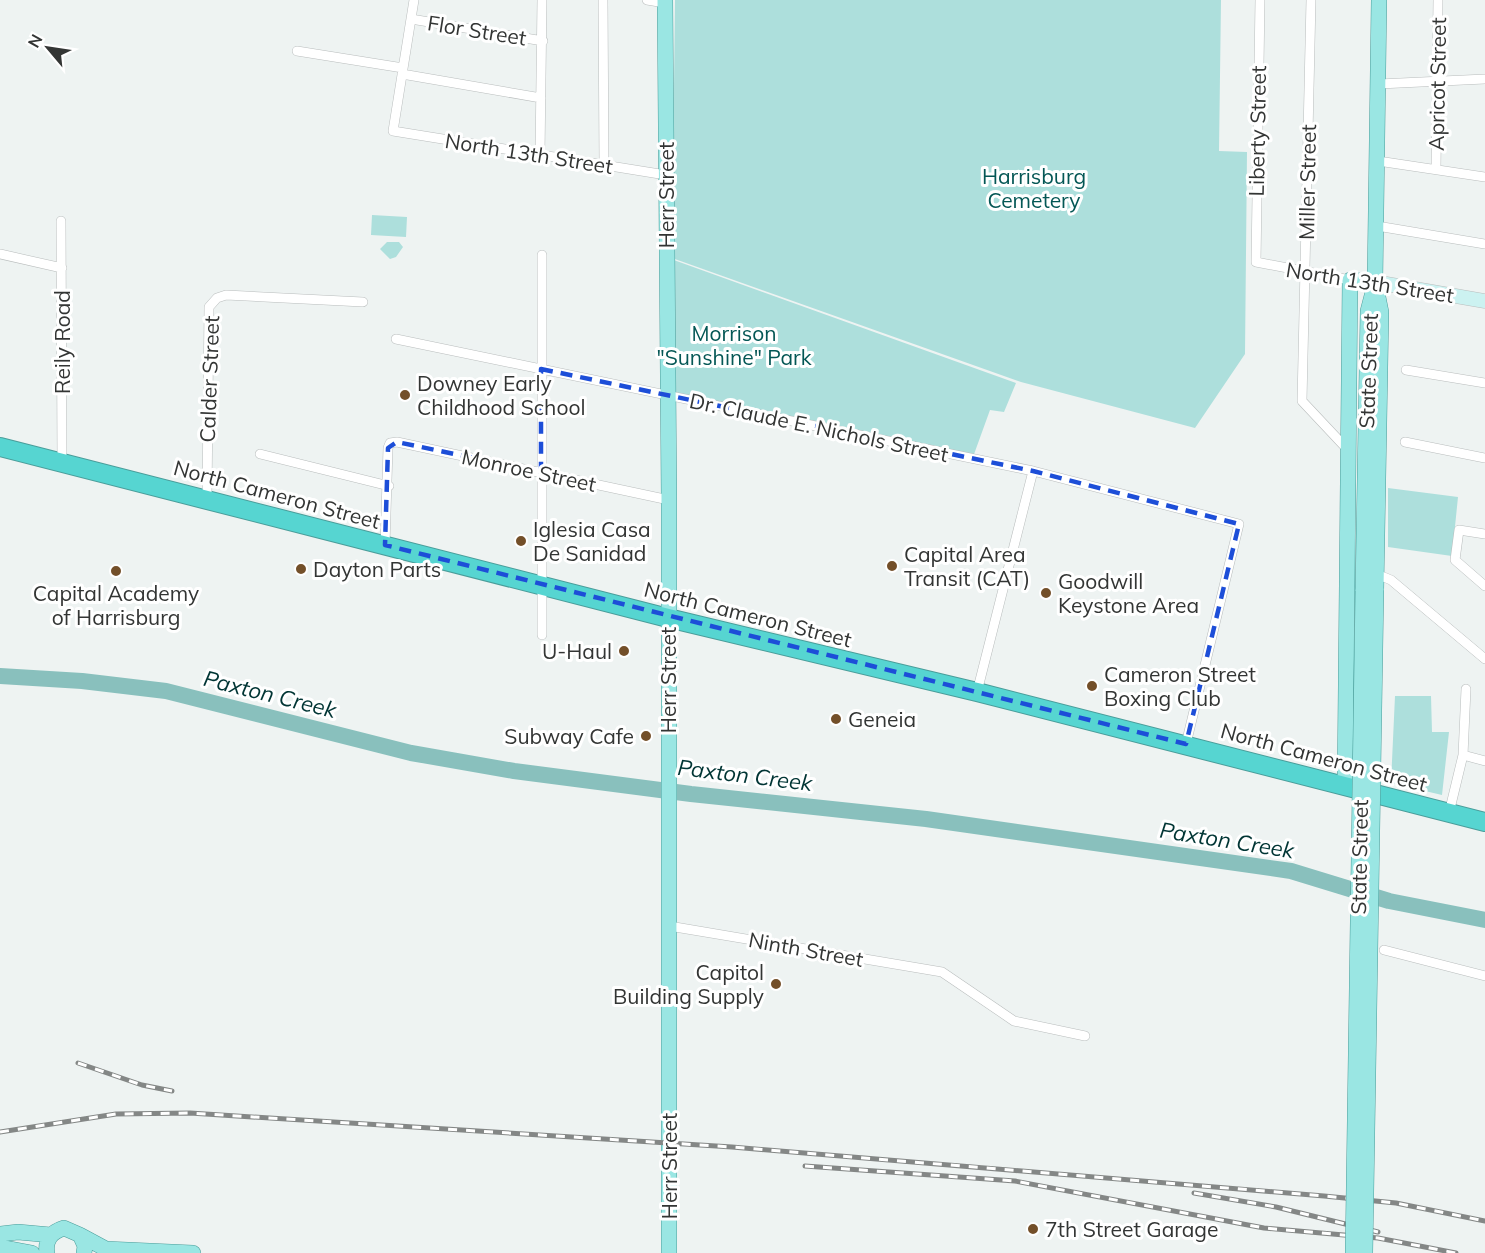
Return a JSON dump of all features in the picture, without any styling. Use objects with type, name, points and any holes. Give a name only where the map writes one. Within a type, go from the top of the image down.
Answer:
[{"type":"highway","name":"North Cameron Street","points":[[0,447],[207,498],[668,618],[1186,744],[1485,822]]},
{"type":"main road","name":"State Street","points":[[1365,1253],[1370,590],[1368,311],[1375,282],[1377,226],[1379,0]]},
{"type":"main road","name":"Herr Street","points":[[665,1],[669,500],[669,1253]]},
{"type":"main road","name":"State Street","points":[[1345,787],[1350,280]]},
{"type":"main road","name":"North 13th Street","points":[[1350,280],[1375,282],[1485,301]]},
{"type":"main road","name":"State Street","points":[[1353,1253],[1370,590]]},
{"type":"main road","points":[[0,1234],[20,1232],[51,1234],[64,1228],[106,1248],[193,1253]]},
{"type":"main road","points":[[47,1253],[46,1246],[51,1234]]},
{"type":"main road","points":[[80,1235],[85,1246],[84,1253]]},
{"type":"main road","points":[[0,1246],[32,1253]]},
{"type":"street","points":[[403,71],[414,0]]},
{"type":"street","points":[[540,155],[542,0]]},
{"type":"street","points":[[603,0],[604,165]]},
{"type":"street","points":[[647,0],[665,1]]},
{"type":"street","name":"Liberty Street","points":[[1256,262],[1260,0]]},
{"type":"street","name":"Miller Street","points":[[1311,0],[1302,401],[1348,450]]},
{"type":"street","name":"Apricot Street","points":[[1436,169],[1438,0]]},
{"type":"street","name":"Flor Street","points":[[411,19],[543,41]]},
{"type":"street","points":[[297,51],[541,98]]},
{"type":"street","name":"North 13th Street","points":[[403,71],[393,131],[666,175]]},
{"type":"street","points":[[1379,84],[1485,79]]},
{"type":"street","points":[[1378,161],[1485,177]]},
{"type":"street","name":"Reily Road","points":[[61,221],[62,463]]},
{"type":"street","points":[[1377,226],[1485,244]]},
{"type":"street","points":[[0,254],[62,268]]},
{"type":"street","points":[[542,255],[542,635]]},
{"type":"street","name":"North 13th Street","points":[[1256,262],[1350,280]]},
{"type":"street","name":"Calder Street","points":[[207,498],[207,322],[209,307],[217,298],[226,295],[363,302]]},
{"type":"street","name":"Dr. Claude E. Nichols Street","points":[[396,339],[1033,471],[1239,524],[1186,744]]},
{"type":"street","points":[[1406,370],[1485,383]]},
{"type":"street","name":"Monroe Street","points":[[389,486],[387,448],[390,443],[397,442],[669,500]]},
{"type":"street","points":[[1405,442],[1485,458]]},
{"type":"street","points":[[260,454],[389,486],[385,545]]},
{"type":"street","points":[[977,692],[1033,471]]},
{"type":"street","points":[[1485,534],[1459,530],[1455,560],[1485,586]]},
{"type":"street","points":[[1370,572],[1391,580],[1485,659]]},
{"type":"street","points":[[1449,813],[1463,755],[1466,689]]},
{"type":"street","points":[[1463,755],[1485,761]]},
{"type":"street","name":"Ninth Street","points":[[669,926],[942,972],[1014,1021],[1085,1036]]},
{"type":"street","points":[[1384,950],[1485,976]]},
{"type":"highlighted area","points":[[541,369],[1033,471],[1239,524],[1186,744],[385,545],[388,448],[397,442],[541,472]]},
{"type":"green space","name":"Harrisburg Cemetery","points":[[675,0],[1221,0],[1219,151],[1247,152],[1245,354],[1195,428],[1021,382],[672,258]]},
{"type":"green space","points":[[372,215],[407,217],[406,237],[371,235]]},
{"type":"green space","points":[[387,242],[399,242],[403,247],[396,257],[390,259],[380,249]]},
{"type":"green space","name":"Morrison \"Sunshine\" Park","points":[[671,259],[1016,383],[1004,412],[990,410],[973,457],[675,393]]},
{"type":"green space","points":[[1388,488],[1458,497],[1452,556],[1388,547]]},
{"type":"green space","points":[[1395,696],[1431,696],[1432,732],[1449,732],[1442,795],[1391,783]]},
{"type":"waterway","name":"Paxton Creek","points":[[0,676],[82,681],[166,691],[411,753],[514,771],[691,794],[926,819],[1291,871],[1389,901],[1485,920]]},
{"type":"railway","points":[[78,1063],[142,1085],[172,1091]]},
{"type":"railway","points":[[0,1132],[116,1114],[190,1113],[732,1147],[1324,1196],[1396,1203],[1485,1221]]},
{"type":"railway","points":[[805,1166],[1015,1181],[1264,1228],[1378,1238],[1456,1253]]},
{"type":"railway","points":[[1194,1193],[1276,1207],[1378,1232]]},
{"type":"place","name":"Downey Early Childhood School","points":[[405,395]]},
{"type":"place","name":"Iglesia Casa De Sanidad","points":[[521,541]]},
{"type":"place","name":"Capital Area Transit (CAT)","points":[[892,566]]},
{"type":"place","name":"Dayton Parts","points":[[301,569]]},
{"type":"place","name":"Capital Academy of Harrisburg","points":[[116,571]]},
{"type":"place","name":"Goodwill Keystone Area","points":[[1046,593]]},
{"type":"place","name":"U-Haul","points":[[624,651]]},
{"type":"place","name":"Cameron Street Boxing Club","points":[[1092,686]]},
{"type":"place","name":"Geneia","points":[[836,719]]},
{"type":"place","name":"Subway Cafe","points":[[646,736]]},
{"type":"place","name":"Capitol Building Supply","points":[[776,984]]},
{"type":"place","name":"7th Street Garage","points":[[1033,1229]]}]
